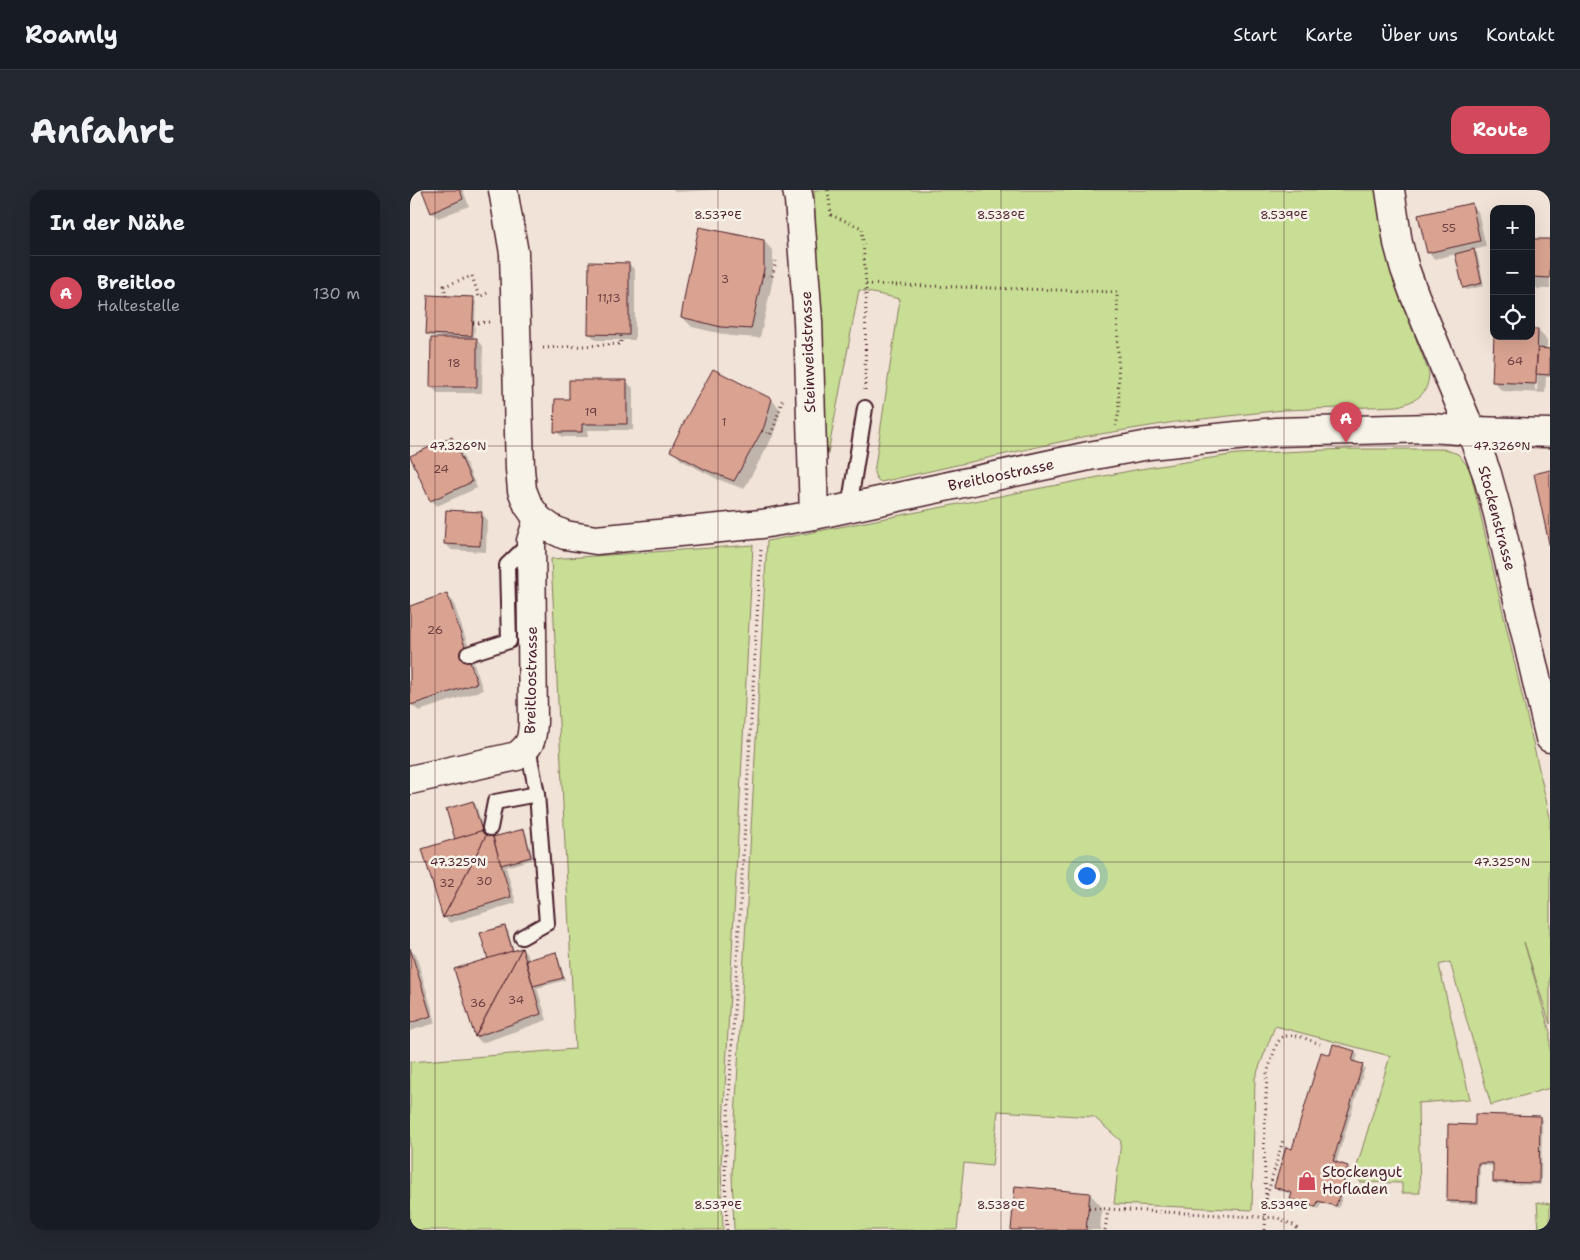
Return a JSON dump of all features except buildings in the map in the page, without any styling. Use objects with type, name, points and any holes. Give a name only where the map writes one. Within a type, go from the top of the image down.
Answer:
[{"type":"street","name":"Breitloostrasse","points":[[421,778],[517,756],[528,747],[533,734],[534,530],[522,490],[520,469],[514,253],[503,190]]},
{"type":"street","name":"Steinweidstrasse","points":[[797,190],[808,321],[814,515]]},
{"type":"street","name":"Stockenstrasse","points":[[1390,190],[1398,242],[1405,269],[1487,474],[1550,738]]},
{"type":"street","name":"Breitloostrasse","points":[[534,530],[552,529],[565,535],[596,540],[762,524],[849,508],[1089,456],[1149,445],[1276,432],[1432,428],[1550,433]]},
{"type":"lane","points":[[849,508],[865,408]]},
{"type":"lane","points":[[468,654],[508,641],[507,565],[534,530]]},
{"type":"lane","points":[[522,937],[547,923],[537,794],[528,747]]},
{"type":"lane","points":[[410,795],[421,778]]},
{"type":"lane","points":[[490,828],[495,802],[537,794]]},
{"type":"path","points":[[828,190],[831,215],[862,228],[866,284],[865,408]]},
{"type":"path","points":[[446,296],[444,286],[472,276],[479,297],[492,291]]},
{"type":"path","points":[[866,284],[1117,292],[1118,411]]},
{"type":"path","points":[[472,323],[499,322]]},
{"type":"path","points":[[539,348],[622,344],[621,334]]},
{"type":"path","points":[[762,431],[770,435],[786,395]]},
{"type":"path","points":[[727,1230],[725,1168],[762,524]]},
{"type":"path","points":[[1264,1230],[1266,1199],[1264,1151],[1267,1073],[1277,1043],[1283,1036],[1299,1036],[1320,1044]]},
{"type":"path","points":[[1266,1199],[1283,1140]]},
{"type":"path","points":[[1088,1208],[1278,1218],[1294,1225],[1299,1230]]},
{"type":"path","points":[[1105,1230],[1108,1210]]},
{"type":"green space","points":[[814,190],[1376,190],[1389,267],[1429,373],[1427,387],[1421,396],[1398,406],[1283,410],[1175,422],[1082,437],[881,482],[874,473],[900,299],[859,290],[825,469]]},
{"type":"green space","points":[[1349,449],[1443,449],[1458,454],[1470,469],[1550,817],[1550,1024],[1524,942],[1550,1032],[1550,1088],[1491,1105],[1450,962],[1439,965],[1470,1099],[1418,1103],[1420,1193],[1402,1193],[1402,1183],[1360,1182],[1357,1166],[1390,1056],[1275,1026],[1255,1078],[1252,1210],[1114,1204],[1121,1141],[1094,1117],[998,1111],[992,1166],[964,1163],[957,1230],[734,1230],[732,1173],[767,541],[1140,469],[1237,454]]},
{"type":"green space","points":[[753,545],[721,1166],[723,1230],[410,1230],[410,1062],[575,1049],[551,559]]},
{"type":"green space","points":[[1537,1202],[1550,1204],[1550,1230],[1539,1230]]},
{"type":"place","name":"Breitloo","points":[[1346,443]]},
{"type":"place","name":"Stockengut Hofladen","points":[[1307,1181]]}]
